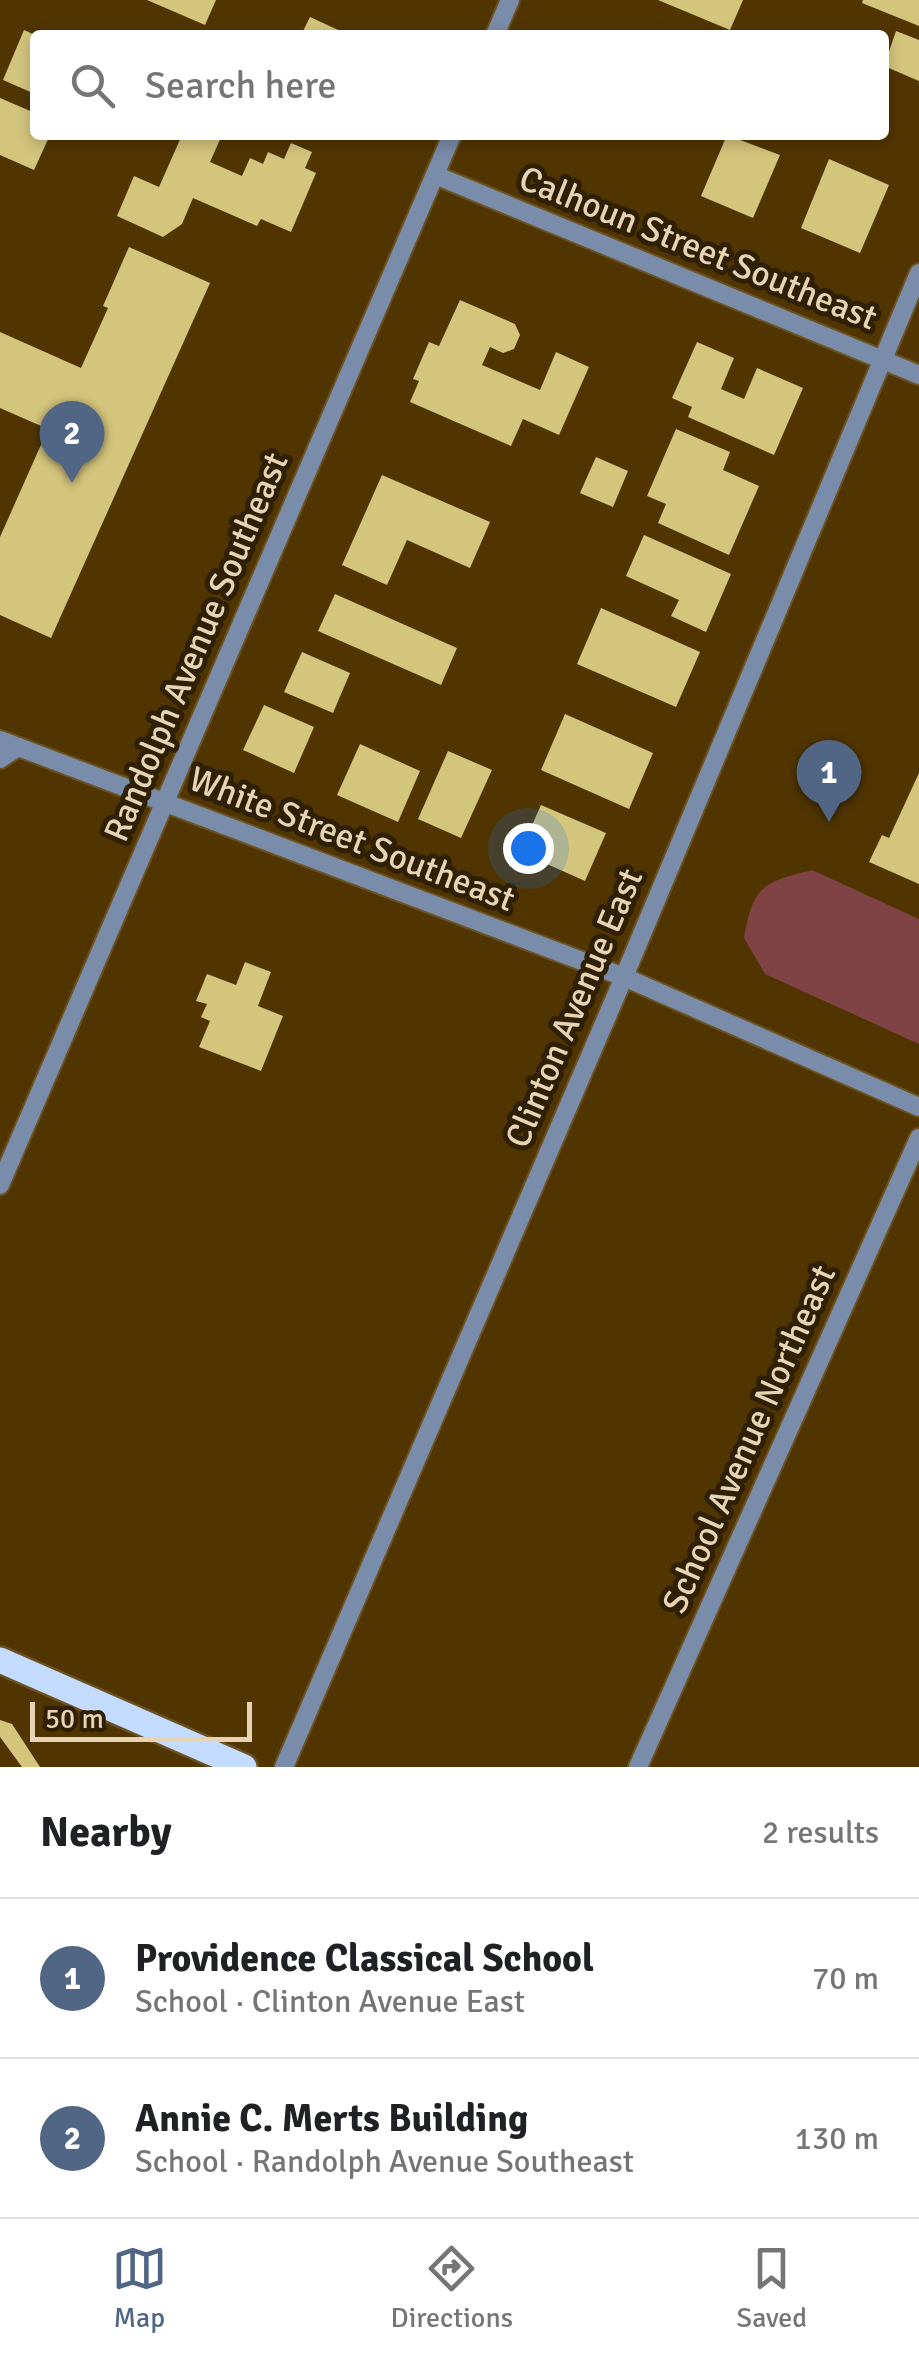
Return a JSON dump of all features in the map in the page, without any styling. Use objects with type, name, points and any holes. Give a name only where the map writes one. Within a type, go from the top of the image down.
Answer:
[{"type":"main road","points":[[0,1660],[244,1767]]},
{"type":"street","points":[[497,30],[510,0]]},
{"type":"street","name":"Randolph Avenue Southeast","points":[[0,1186],[450,140]]},
{"type":"street","name":"Calhoun Street Southeast","points":[[434,175],[919,375]]},
{"type":"street","name":"Clinton Avenue East","points":[[284,1767],[624,977],[919,273]]},
{"type":"street","points":[[0,760],[9,744]]},
{"type":"street","name":"White Street Southeast","points":[[9,744],[624,977],[919,1106]]},
{"type":"street","name":"School Avenue Northeast","points":[[638,1767],[919,1138]]},
{"type":"shaded area","points":[[812,870],[919,919],[919,1044],[765,974],[744,938],[752,907],[771,883]]},
{"type":"building","points":[[147,0],[216,0],[205,25]]},
{"type":"building","points":[[658,0],[743,0],[730,30]]},
{"type":"building","points":[[919,0],[919,26],[862,3]]},
{"type":"building","points":[[310,17],[338,30],[304,30]]},
{"type":"building","points":[[24,30],[30,33],[30,92],[3,80]]},
{"type":"building","points":[[896,31],[919,40],[919,81],[889,68],[889,51]]},
{"type":"building","points":[[0,98],[30,111],[30,140],[48,140],[34,170],[0,155]]},
{"type":"building","points":[[180,140],[220,140],[210,162],[242,176],[250,158],[263,164],[268,152],[284,159],[291,143],[312,152],[305,168],[316,173],[291,232],[261,219],[257,226],[193,198],[182,224],[163,237],[117,216],[134,176],[159,187]]},
{"type":"building","points":[[725,140],[740,140],[780,155],[753,218],[701,196]]},
{"type":"building","points":[[829,159],[889,185],[860,253],[801,228]]},
{"type":"building","points":[[129,247],[210,283],[51,638],[0,615],[0,537],[48,429],[0,408],[0,332],[81,368]]},
{"type":"building","points":[[460,300],[515,324],[520,335],[514,349],[503,353],[490,347],[482,365],[540,390],[556,352],[589,367],[559,435],[523,419],[511,446],[410,402],[419,381],[413,379],[429,342],[439,346]]},
{"type":"building","points":[[697,342],[734,358],[721,389],[744,399],[757,368],[803,388],[774,455],[688,417],[692,407],[672,398]]},
{"type":"building","points":[[676,429],[730,452],[723,470],[759,486],[729,555],[658,523],[666,504],[647,496]]},
{"type":"building","points":[[596,457],[628,471],[613,507],[580,493]]},
{"type":"building","points":[[382,475],[490,522],[470,568],[407,540],[387,585],[342,565]]},
{"type":"building","points":[[644,535],[731,574],[706,632],[671,616],[679,600],[626,576]]},
{"type":"building","points":[[335,594],[457,648],[441,685],[318,631]]},
{"type":"building","points":[[601,608],[700,652],[676,707],[577,664]]},
{"type":"building","points":[[302,652],[350,673],[333,713],[284,692]]},
{"type":"building","points":[[264,705],[314,727],[294,773],[243,750]]},
{"type":"building","points":[[565,714],[653,753],[629,809],[541,770]]},
{"type":"building","points":[[360,744],[420,771],[398,822],[337,795]]},
{"type":"building","points":[[448,751],[492,770],[461,838],[418,819]]},
{"type":"building","points":[[919,773],[919,884],[869,862],[882,835],[889,838]]},
{"type":"building","points":[[541,805],[606,833],[585,881],[520,852]]},
{"type":"building","points":[[245,962],[271,972],[258,1006],[283,1016],[261,1071],[199,1047],[210,1021],[201,1017],[207,1004],[196,1001],[207,974],[236,985]]},
{"type":"building","points":[[0,1720],[12,1724],[40,1767],[22,1767],[0,1737]]},
{"type":"place","name":"Annie C. Merts Building","points":[[72,483]]},
{"type":"place","name":"Providence Classical School","points":[[829,822]]}]
